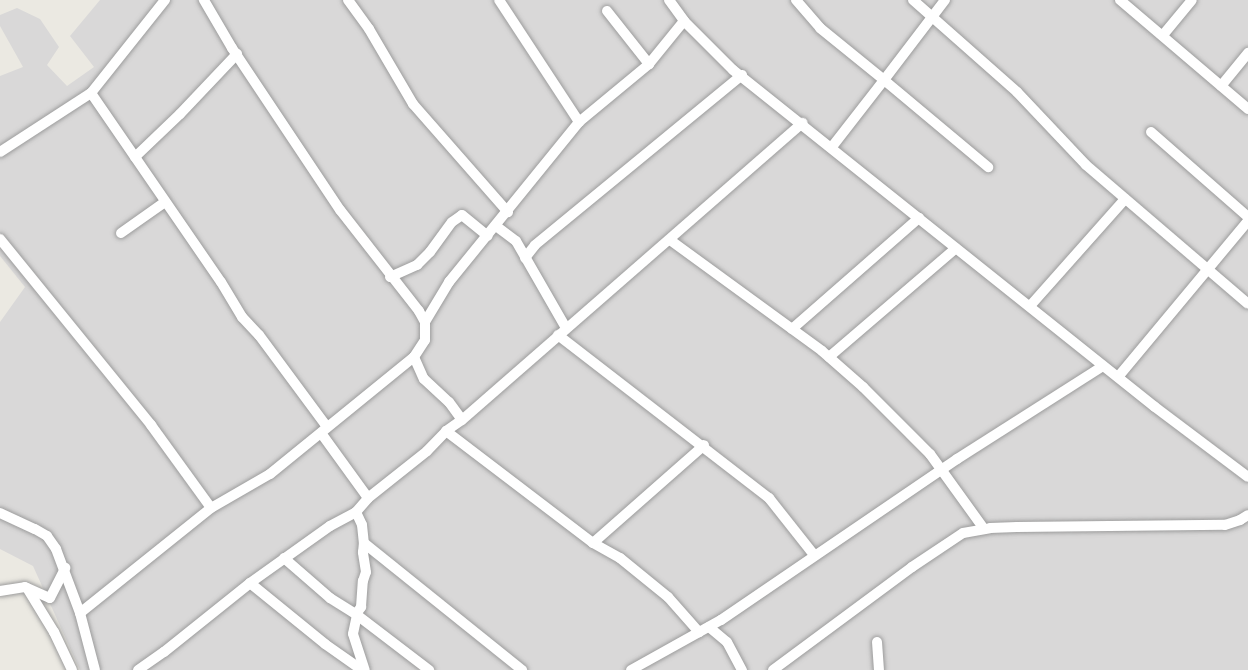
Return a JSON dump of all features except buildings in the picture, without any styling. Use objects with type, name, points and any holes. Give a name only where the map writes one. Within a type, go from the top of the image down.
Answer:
[{"type":"street","points":[[0,152],[91,93],[165,0]]},
{"type":"street","points":[[80,613],[211,508],[270,474],[414,357],[425,340],[425,322],[419,311],[390,277],[340,210],[204,0]]},
{"type":"street","points":[[348,0],[369,29],[413,104],[508,212]]},
{"type":"street","points":[[499,0],[579,122]]},
{"type":"street","points":[[669,0],[684,21],[742,75],[1103,366],[1248,477]]},
{"type":"street","points":[[796,0],[820,28],[988,167]]},
{"type":"street","points":[[913,0],[1017,92],[1086,165],[1248,304]]},
{"type":"street","points":[[831,148],[945,0]]},
{"type":"street","points":[[1120,0],[1248,109]]},
{"type":"street","points":[[1163,35],[1192,0]]},
{"type":"street","points":[[606,11],[649,64]]},
{"type":"street","points":[[425,322],[449,282],[579,122],[649,64],[684,21]]},
{"type":"street","points":[[1221,86],[1248,53]]},
{"type":"street","points":[[135,156],[180,114],[237,54]]},
{"type":"street","points":[[525,258],[535,245],[742,75]]},
{"type":"street","points":[[91,93],[221,282],[242,317],[279,361],[368,498]]},
{"type":"street","points":[[138,670],[284,558],[330,526],[356,512],[368,498],[427,451],[446,431],[462,420],[803,123]]},
{"type":"street","points":[[1118,377],[1248,219],[1151,132]]},
{"type":"street","points":[[1030,306],[1125,199]]},
{"type":"street","points":[[121,233],[165,202]]},
{"type":"street","points":[[390,277],[417,265],[430,252],[452,222],[462,215],[488,236]]},
{"type":"street","points":[[792,329],[919,218]]},
{"type":"street","points":[[496,226],[516,241],[562,332],[769,498],[814,555]]},
{"type":"street","points":[[0,239],[151,425],[211,508]]},
{"type":"street","points":[[670,240],[829,357],[901,423],[943,468],[984,529]]},
{"type":"street","points":[[829,357],[956,248]]},
{"type":"street","points":[[414,357],[424,379],[449,402],[462,420]]},
{"type":"street","points":[[631,670],[704,630],[1041,403],[1103,366]]},
{"type":"street","points":[[446,431],[593,543],[620,558],[704,630],[727,642],[742,670]]},
{"type":"street","points":[[593,543],[704,445]]},
{"type":"street","points":[[356,512],[362,525],[366,572],[361,607],[357,614],[353,634],[364,670]]},
{"type":"street","points":[[0,513],[46,536],[65,568],[95,670]]},
{"type":"street","points":[[773,670],[912,567],[963,533],[984,529],[1225,525],[1240,520],[1248,514]]},
{"type":"street","points":[[364,543],[522,670]]},
{"type":"street","points":[[284,558],[330,598],[357,614],[429,670]]},
{"type":"street","points":[[0,591],[27,588],[50,598],[65,568]]},
{"type":"street","points":[[250,583],[325,644],[364,670]]},
{"type":"street","points":[[27,588],[54,633],[72,670]]},
{"type":"street","points":[[877,642],[877,669]]},
{"type":"shaded area","points":[[100,0],[1248,0],[1248,670],[80,670],[33,566],[0,549],[0,322],[25,287],[0,256],[0,76],[23,67],[0,26],[0,15],[17,8],[40,19],[59,47],[47,65],[67,86],[94,67],[70,36]]}]
